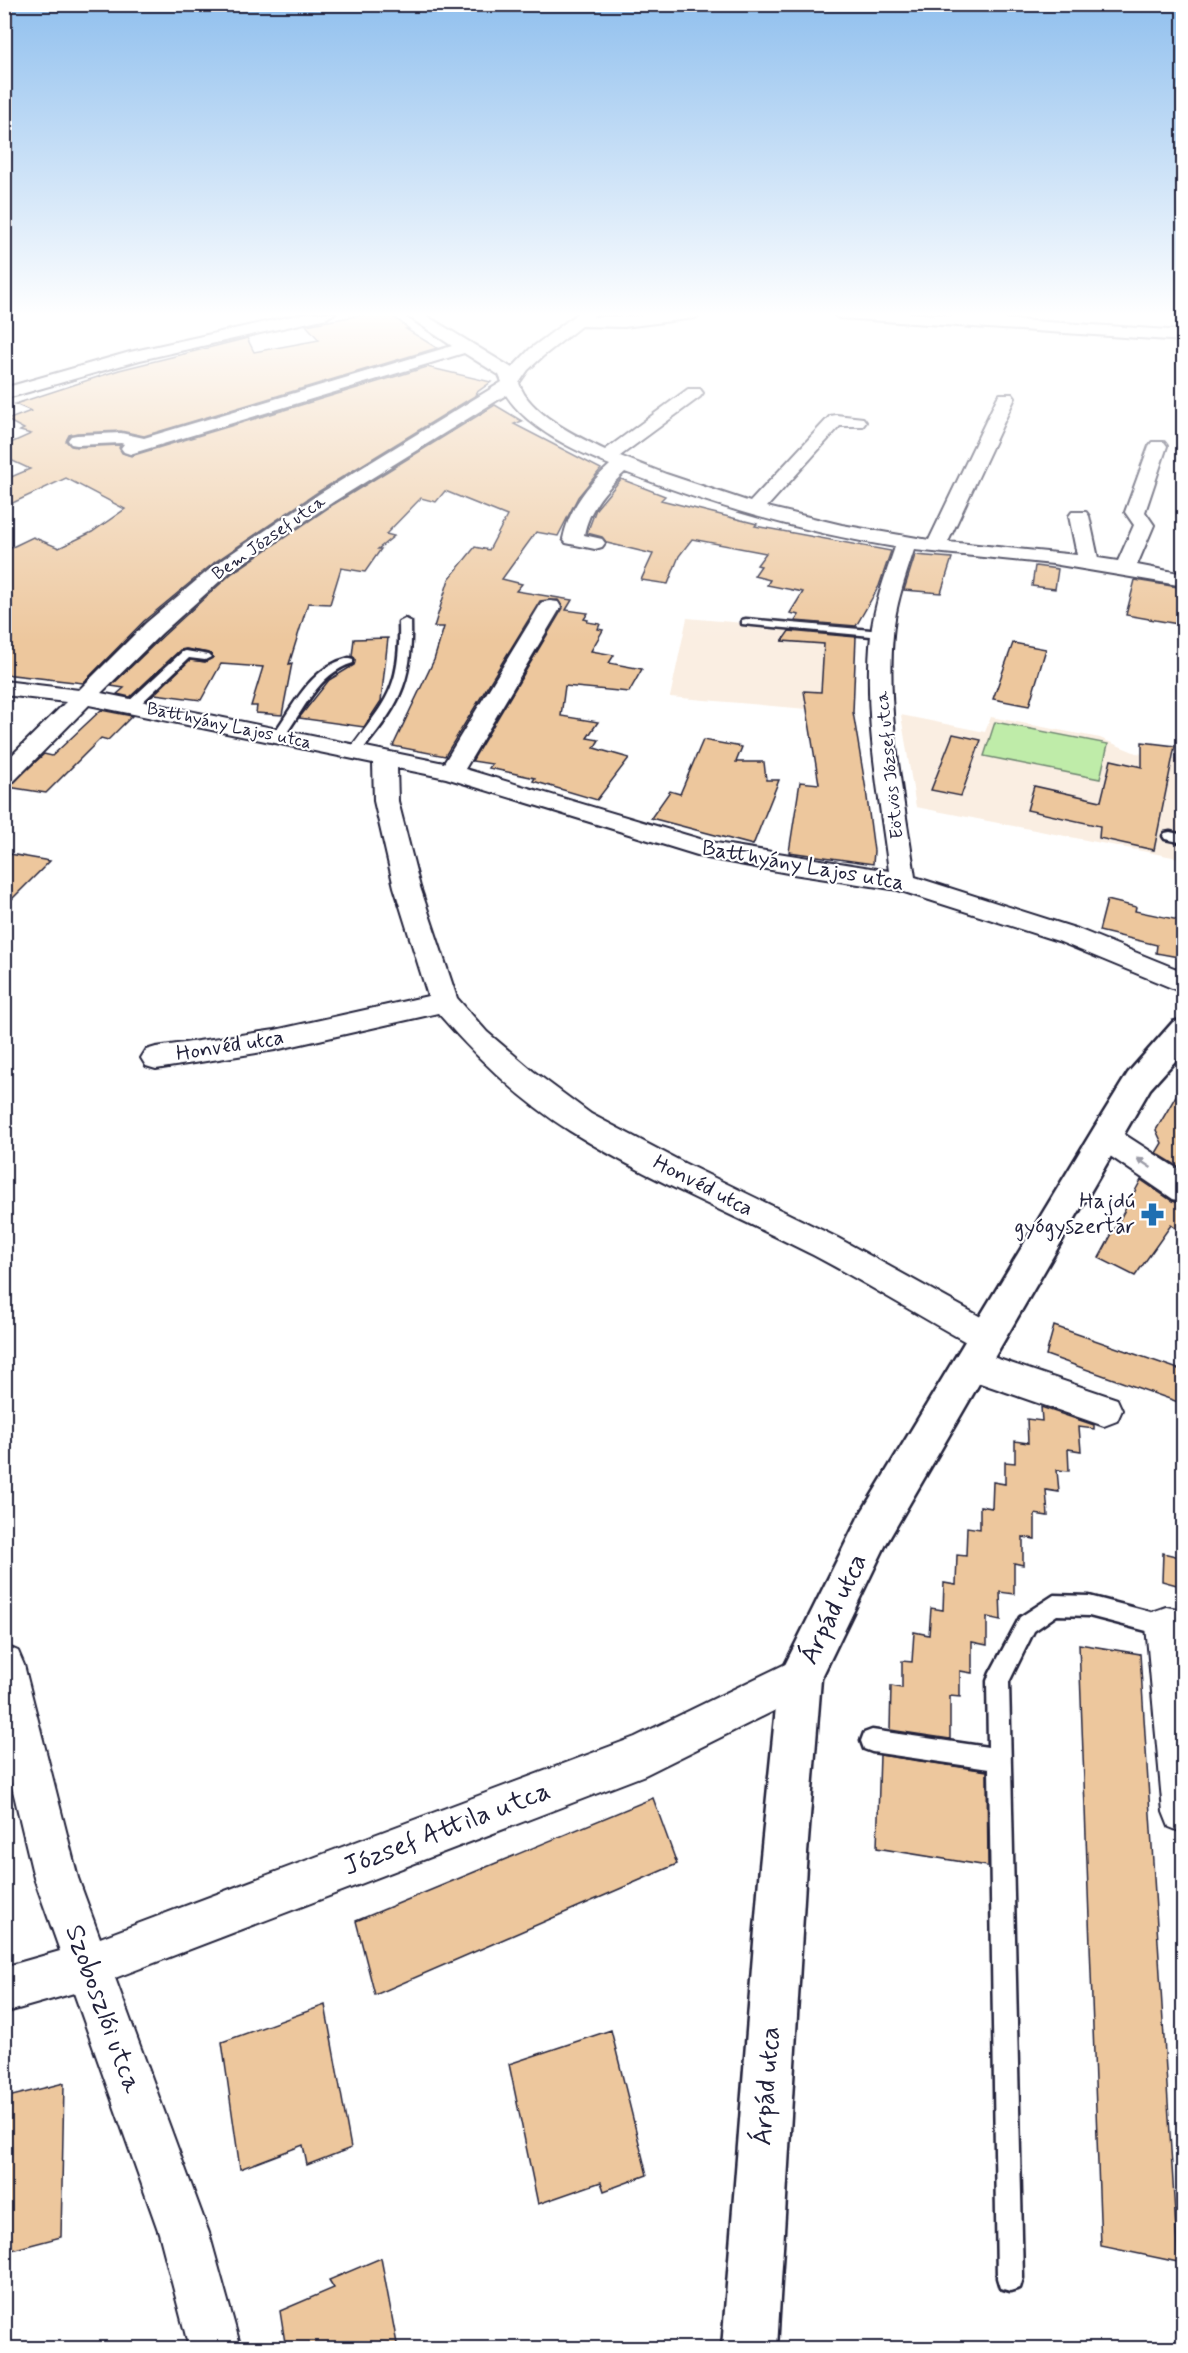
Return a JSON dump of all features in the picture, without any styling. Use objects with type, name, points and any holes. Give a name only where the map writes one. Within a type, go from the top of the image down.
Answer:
[{"type":"street","points":[[77,440],[122,438],[136,446],[213,423]]},
{"type":"street","name":"Bem József utca","points":[[4,777],[84,697],[205,583],[294,512],[449,423]]},
{"type":"street","points":[[548,423],[615,461],[753,510],[815,526],[906,543],[1011,553],[1184,580]]},
{"type":"street","points":[[573,539],[574,531],[589,498],[615,461],[659,423]]},
{"type":"street","points":[[753,510],[833,423]]},
{"type":"street","points":[[936,546],[994,423]]},
{"type":"street","points":[[1124,570],[1144,525],[1135,512],[1158,446]]},
{"type":"street","points":[[1079,516],[1089,565]]},
{"type":"street","points":[[549,542],[573,539],[594,543]]},
{"type":"street","name":"Eötvös József utca","points":[[903,882],[883,731],[882,634],[892,587],[906,543]]},
{"type":"street","points":[[451,772],[550,607]]},
{"type":"street","name":"Batthyány Lajos utca","points":[[4,688],[84,697],[451,772],[707,850],[793,866],[903,882],[934,894],[1068,935],[1184,983]]},
{"type":"street","name":"Honvéd utca","points":[[385,758],[386,801],[407,887],[444,1002],[477,1039],[522,1079],[580,1122],[673,1172],[826,1247],[980,1351],[1104,1410]]},
{"type":"street","name":"Honvéd utca","points":[[156,1058],[276,1040],[444,1002]]},
{"type":"street","name":"Árpád utca","points":[[749,2349],[783,1866],[800,1677],[872,1531],[1105,1137],[1139,1081],[1184,1030]]},
{"type":"street","points":[[1105,1137],[1184,1190]]},
{"type":"street","points":[[1175,1628],[1184,1812]]},
{"type":"street","name":"Szoboszlói utca","points":[[4,1665],[56,1878],[184,2232],[215,2349]]},
{"type":"street","name":"József Attila utca","points":[[4,1990],[88,1966],[645,1754],[800,1677]]},
{"type":"lane","points":[[354,752],[374,728],[401,685],[407,649],[405,622]]},
{"type":"lane","points":[[746,622],[882,634]]},
{"type":"lane","points":[[131,706],[186,654],[205,657]]},
{"type":"lane","points":[[278,736],[291,721],[325,670],[335,663],[349,661]]},
{"type":"lane","points":[[1010,2278],[998,1681],[1027,1624],[1054,1605],[1089,1606],[1175,1628]]},
{"type":"lane","points":[[872,1741],[999,1760]]},
{"type":"shaded area","points":[[687,618],[856,633],[853,713],[670,697]]},
{"type":"shaded area","points":[[901,715],[985,732],[991,717],[1100,738],[1136,753],[1183,759],[1183,859],[916,807]]},
{"type":"green space","points":[[995,722],[1108,744],[1100,779],[984,756]]},
{"type":"building","points":[[12,423],[188,423],[144,436],[121,431],[77,433],[69,435],[66,441],[71,446],[77,447],[120,445],[122,453],[131,456],[241,423],[431,423],[318,492],[215,562],[144,621],[83,683],[4,674],[4,551],[33,537],[59,548],[92,532],[125,509],[66,478],[4,507],[4,480],[30,469],[4,457],[4,446],[31,434],[20,431],[24,429]]},
{"type":"building","points":[[466,423],[517,423],[514,424],[601,469],[578,497],[558,536],[536,532],[502,579],[522,584],[516,591],[572,600],[566,610],[588,613],[584,619],[588,620],[587,622],[600,624],[598,629],[603,630],[591,651],[614,655],[609,663],[642,669],[629,692],[565,686],[561,716],[598,722],[587,738],[599,740],[594,748],[629,758],[597,800],[533,781],[535,778],[489,768],[492,764],[472,761],[563,608],[558,600],[540,601],[445,756],[393,746],[434,660],[444,627],[434,627],[449,579],[475,547],[489,550],[507,516],[445,491],[436,502],[421,498],[386,534],[394,536],[378,549],[381,549],[365,572],[341,568],[330,604],[308,603],[289,664],[292,663],[282,715],[256,713],[257,706],[251,706],[263,667],[221,664],[201,700],[155,694],[148,700],[190,660],[205,662],[213,657],[209,653],[186,649],[180,650],[130,697],[117,694],[124,688],[111,686],[231,574],[334,504]]},
{"type":"building","points":[[621,479],[665,496],[661,500],[757,524],[755,526],[891,551],[879,586],[856,626],[795,621],[799,615],[790,613],[803,592],[767,585],[770,580],[754,576],[761,566],[757,565],[766,553],[692,539],[679,556],[668,584],[641,580],[653,554],[607,543],[602,537],[587,533],[596,509]]},
{"type":"building","points":[[915,555],[952,558],[941,593],[904,590]]},
{"type":"building","points":[[1035,566],[1058,569],[1055,589],[1032,586]]},
{"type":"building","points":[[1135,580],[1184,588],[1184,625],[1126,615]]},
{"type":"building","points":[[789,631],[856,637],[853,712],[866,790],[874,851],[873,864],[789,852],[800,782],[819,784],[804,691],[821,692],[824,644],[782,641]]},
{"type":"building","points":[[388,638],[381,701],[364,727],[299,718],[329,680],[354,665],[355,659],[352,656],[354,639]]},
{"type":"building","points":[[1013,643],[1046,649],[1029,706],[993,699]]},
{"type":"building","points":[[101,710],[132,716],[108,740],[101,738],[46,793],[8,787],[44,754],[52,756]]},
{"type":"building","points":[[953,734],[981,740],[961,796],[931,790]]},
{"type":"building","points":[[703,740],[742,747],[736,762],[764,762],[766,780],[779,780],[753,845],[651,818],[670,791],[680,794]]},
{"type":"building","points":[[1142,742],[1175,746],[1154,850],[1099,838],[1100,826],[1027,810],[1034,786],[1101,801],[1111,760],[1142,767]]},
{"type":"building","points":[[4,853],[50,861],[4,907]]},
{"type":"building","points":[[1107,900],[1136,907],[1135,911],[1184,921],[1184,958],[1156,953],[1157,945],[1099,931]]},
{"type":"building","points":[[1184,1082],[1184,1170],[1156,1153],[1162,1143],[1156,1130]]},
{"type":"building","name":"Hajdú gyógyszertár","points":[[1141,1180],[1172,1201],[1184,1204],[1184,1234],[1171,1225],[1135,1276],[1099,1258]]},
{"type":"building","points":[[1054,1326],[1184,1371],[1178,1402],[1046,1355]]},
{"type":"building","points":[[1041,1407],[1094,1425],[1094,1429],[1079,1427],[1081,1451],[1068,1449],[1069,1471],[1057,1470],[1059,1492],[1046,1490],[1048,1516],[1035,1514],[1035,1539],[1023,1537],[1023,1565],[1014,1563],[1014,1594],[1000,1592],[1001,1620],[987,1617],[987,1645],[972,1642],[972,1673],[960,1671],[960,1697],[950,1696],[950,1739],[890,1730],[891,1686],[902,1688],[902,1661],[912,1662],[914,1632],[929,1635],[931,1608],[943,1610],[944,1583],[956,1585],[957,1555],[966,1556],[967,1527],[980,1529],[980,1506],[992,1508],[993,1482],[1005,1484],[1005,1462],[1015,1463],[1015,1441],[1028,1443],[1027,1419],[1042,1421]]},
{"type":"building","points":[[1163,1553],[1184,1558],[1184,1587],[1162,1581]]},
{"type":"building","points":[[1079,1644],[1140,1654],[1178,2262],[1101,2246]]},
{"type":"building","points":[[880,1755],[987,1771],[988,1866],[877,1848]]},
{"type":"building","points":[[653,1798],[677,1864],[375,1995],[356,1921]]},
{"type":"building","points":[[325,2005],[351,2148],[307,2165],[303,2145],[240,2169],[222,2042]]},
{"type":"building","points":[[611,2030],[647,2175],[604,2191],[601,2182],[538,2204],[509,2064]]},
{"type":"building","points":[[64,2083],[61,2237],[4,2252],[4,2098]]},
{"type":"building","points":[[381,2258],[398,2349],[286,2349],[280,2311],[334,2288],[329,2280]]},
{"type":"place","name":"Hajdú gyógyszertár","points":[[1153,1215]]}]
